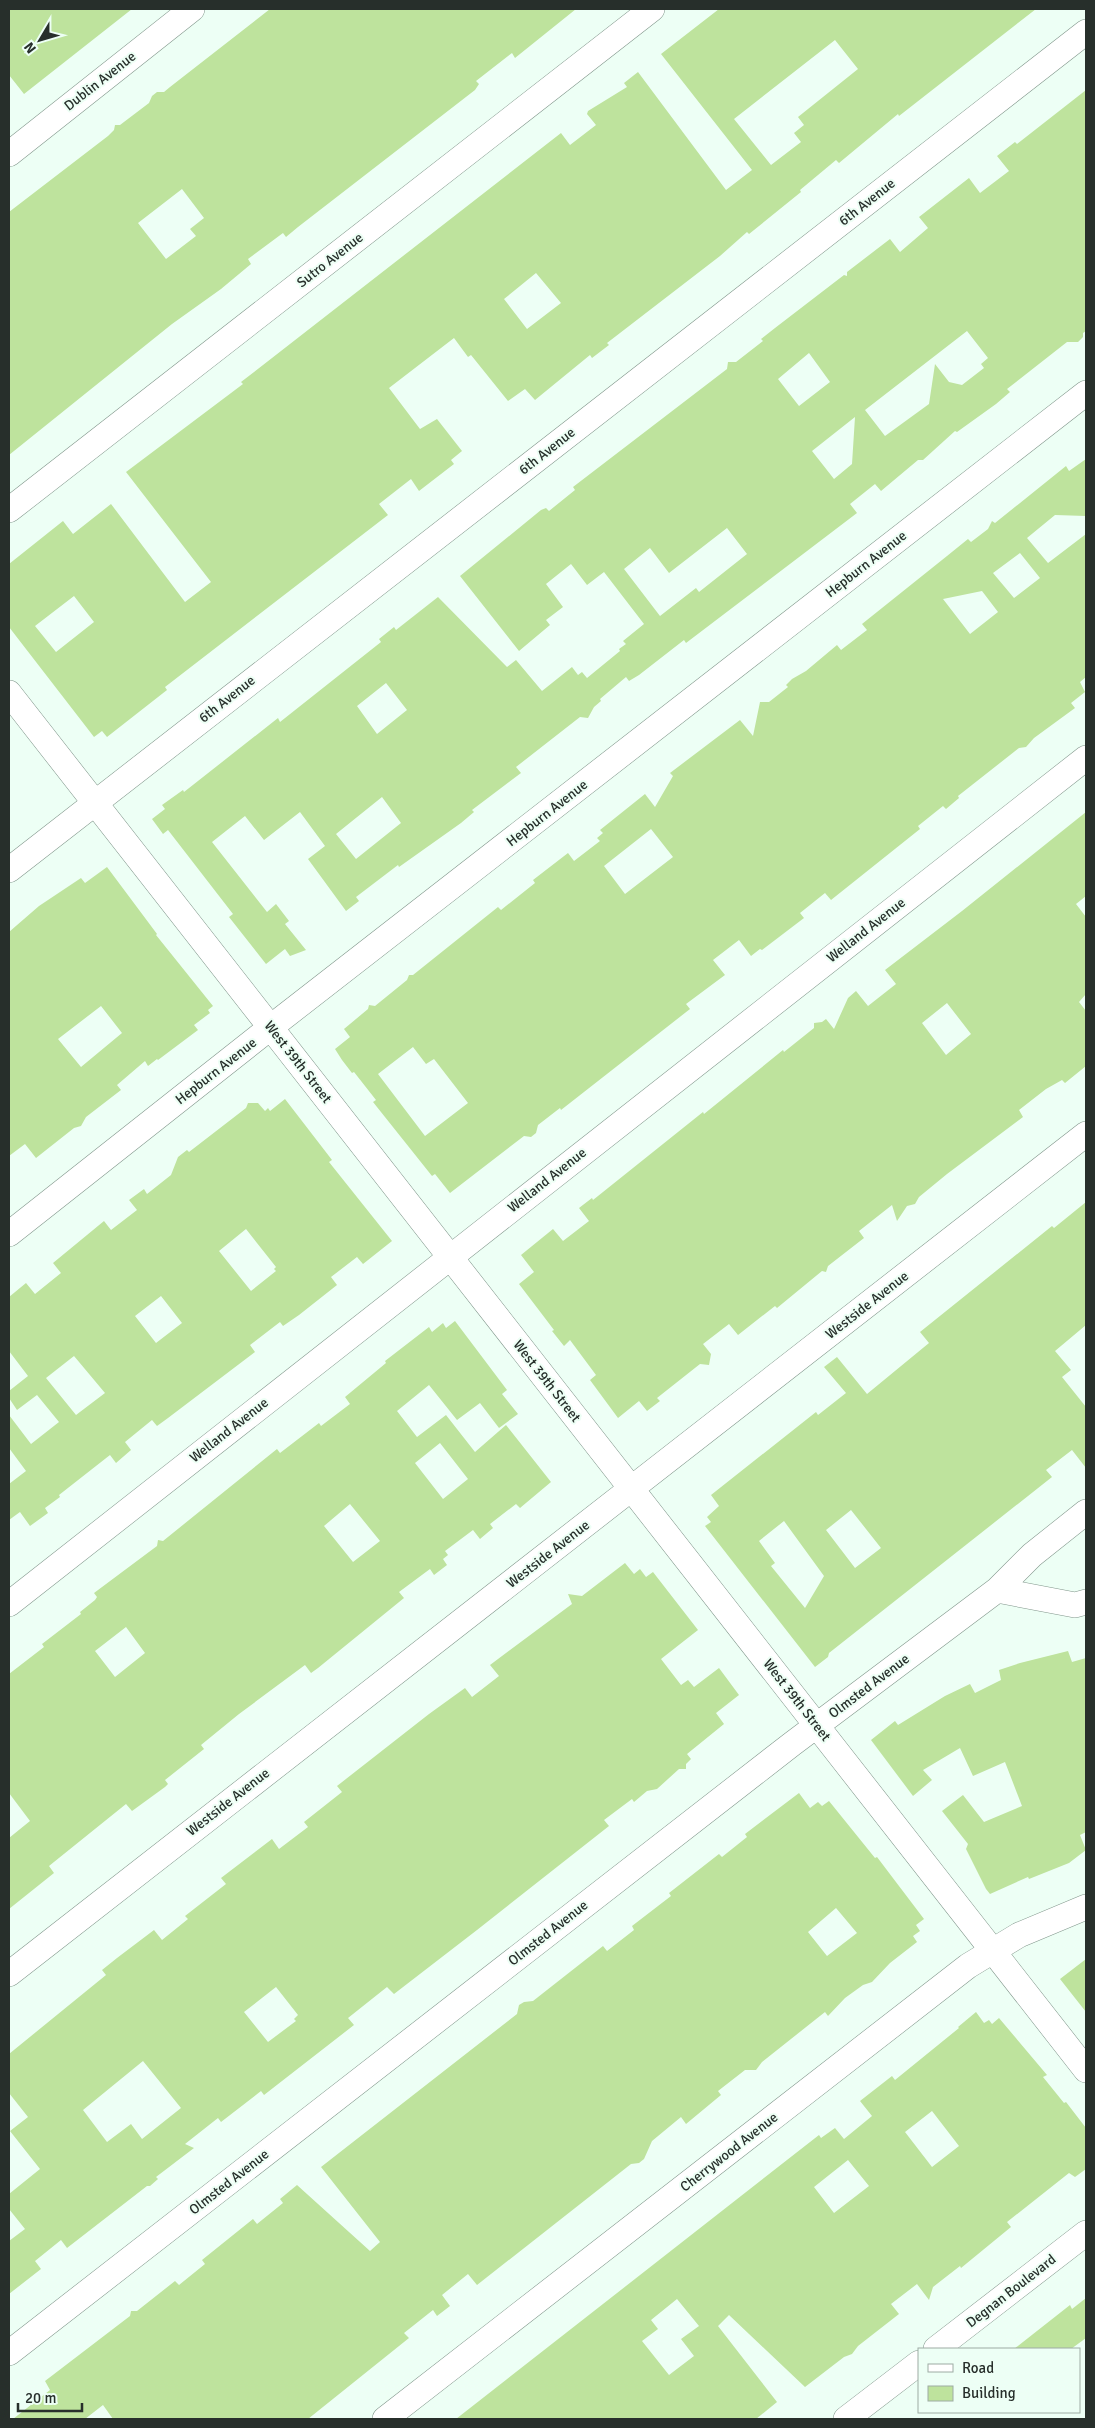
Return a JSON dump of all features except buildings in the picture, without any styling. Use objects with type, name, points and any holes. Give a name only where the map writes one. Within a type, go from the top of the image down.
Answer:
[{"type":"street","name":"Dublin Avenue","points":[[9,154],[192,9]]},
{"type":"street","name":"Sutro Avenue","points":[[9,510],[652,9]]},
{"type":"street","name":"6th Avenue","points":[[9,870],[1086,32]]},
{"type":"street","name":"Hepburn Avenue","points":[[9,1234],[1086,393]]},
{"type":"street","name":"West 39th Street","points":[[9,693],[1086,2070]]},
{"type":"street","name":"Welland Avenue","points":[[9,1604],[1086,758]]},
{"type":"street","name":"Westside Avenue","points":[[9,1974],[1086,1134]]},
{"type":"street","name":"Olmsted Avenue","points":[[9,2353],[816,1725],[997,1590],[1032,1555],[1086,1512]]},
{"type":"street","points":[[997,1590],[1075,1605],[1086,1602]]},
{"type":"street","name":"Cherrywood Avenue","points":[[384,2419],[968,1966],[1018,1935],[1086,1907]]},
{"type":"street","name":"Degnan Boulevard","points":[[937,2348],[1086,2233]]},
{"type":"street","points":[[846,2419],[918,2364]]}]
